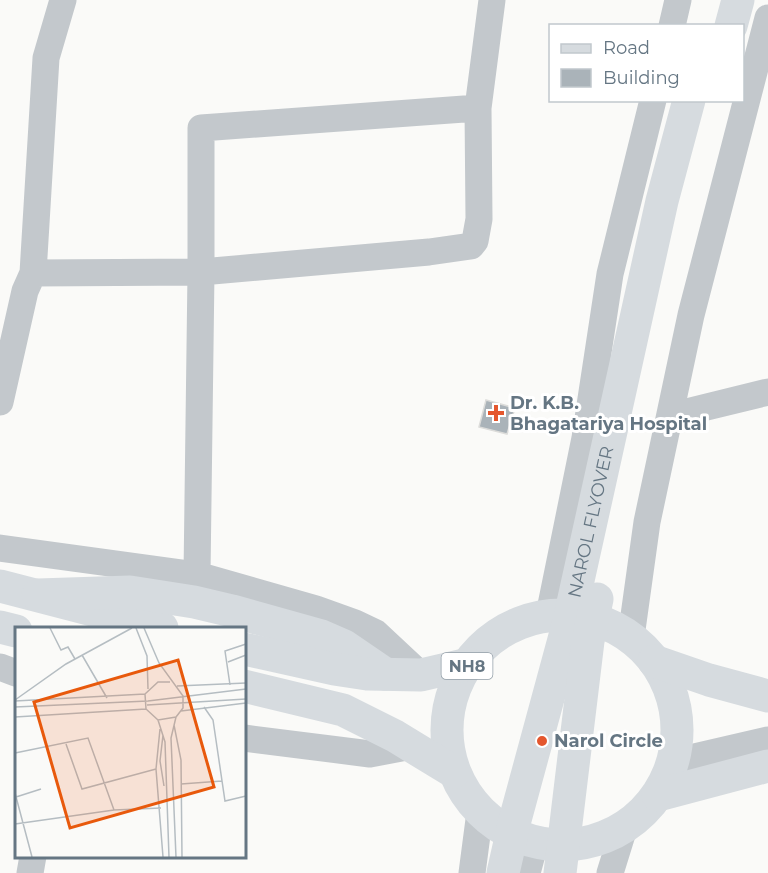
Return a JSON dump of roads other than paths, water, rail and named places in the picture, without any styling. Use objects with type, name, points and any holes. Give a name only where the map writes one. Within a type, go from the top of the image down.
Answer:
[{"type":"main road","points":[[709,24],[715,0]]},
{"type":"main road","points":[[732,24],[738,0]]},
{"type":"main road","name":"NAROL FLYOVER","points":[[503,873],[515,820],[569,621],[662,201],[687,102]]},
{"type":"main road","name":"NAROL FLYOVER","points":[[560,873],[588,641],[672,244],[709,102]]},
{"type":"main road","points":[[0,586],[158,627]]},
{"type":"main road","points":[[38,596],[130,592],[213,606],[321,636],[344,646],[385,674]]},
{"type":"main road","name":"NH8","points":[[549,615],[584,616],[601,621],[631,637],[644,648],[671,692],[677,727],[673,762],[658,795],[642,813],[624,828],[603,838],[581,845],[558,846],[531,858],[520,838],[492,823],[465,794],[454,772],[447,735],[451,698],[468,664],[483,646],[503,631],[525,621],[549,615]]},
{"type":"main road","points":[[0,627],[15,631]]},
{"type":"main road","name":"NH8","points":[[246,649],[367,674],[421,675],[468,664]]},
{"type":"main road","name":"NH8","points":[[654,661],[709,680],[768,696]]},
{"type":"main road","name":"NH8","points":[[246,686],[344,710],[395,736],[454,772]]},
{"type":"main road","points":[[658,795],[768,766]]},
{"type":"street","points":[[0,402],[25,291],[33,273],[46,58],[63,0]]},
{"type":"street","points":[[33,273],[201,272],[429,252],[471,246],[475,241],[479,219],[478,108],[492,0]]},
{"type":"street","points":[[672,24],[678,0]]},
{"type":"street","points":[[631,637],[647,522],[691,315],[768,18]]},
{"type":"street","points":[[549,615],[585,438],[610,274],[653,102]]},
{"type":"street","points":[[196,575],[201,129],[478,108]]},
{"type":"street","points":[[670,416],[768,392]]},
{"type":"street","points":[[0,548],[196,575],[316,609],[376,633],[421,675]]},
{"type":"street","points":[[0,668],[15,673]]},
{"type":"street","points":[[246,738],[370,754],[412,746]]},
{"type":"street","points":[[673,762],[768,740]]},
{"type":"street","points":[[472,873],[480,812]]},
{"type":"street","points":[[610,873],[624,828]]},
{"type":"street","points":[[30,873],[33,858]]},
{"type":"place","name":"Dr. K.B. Bhagatariya Hospital","points":[[496,413]]},
{"type":"place","name":"Narol Circle","points":[[542,741]]}]
